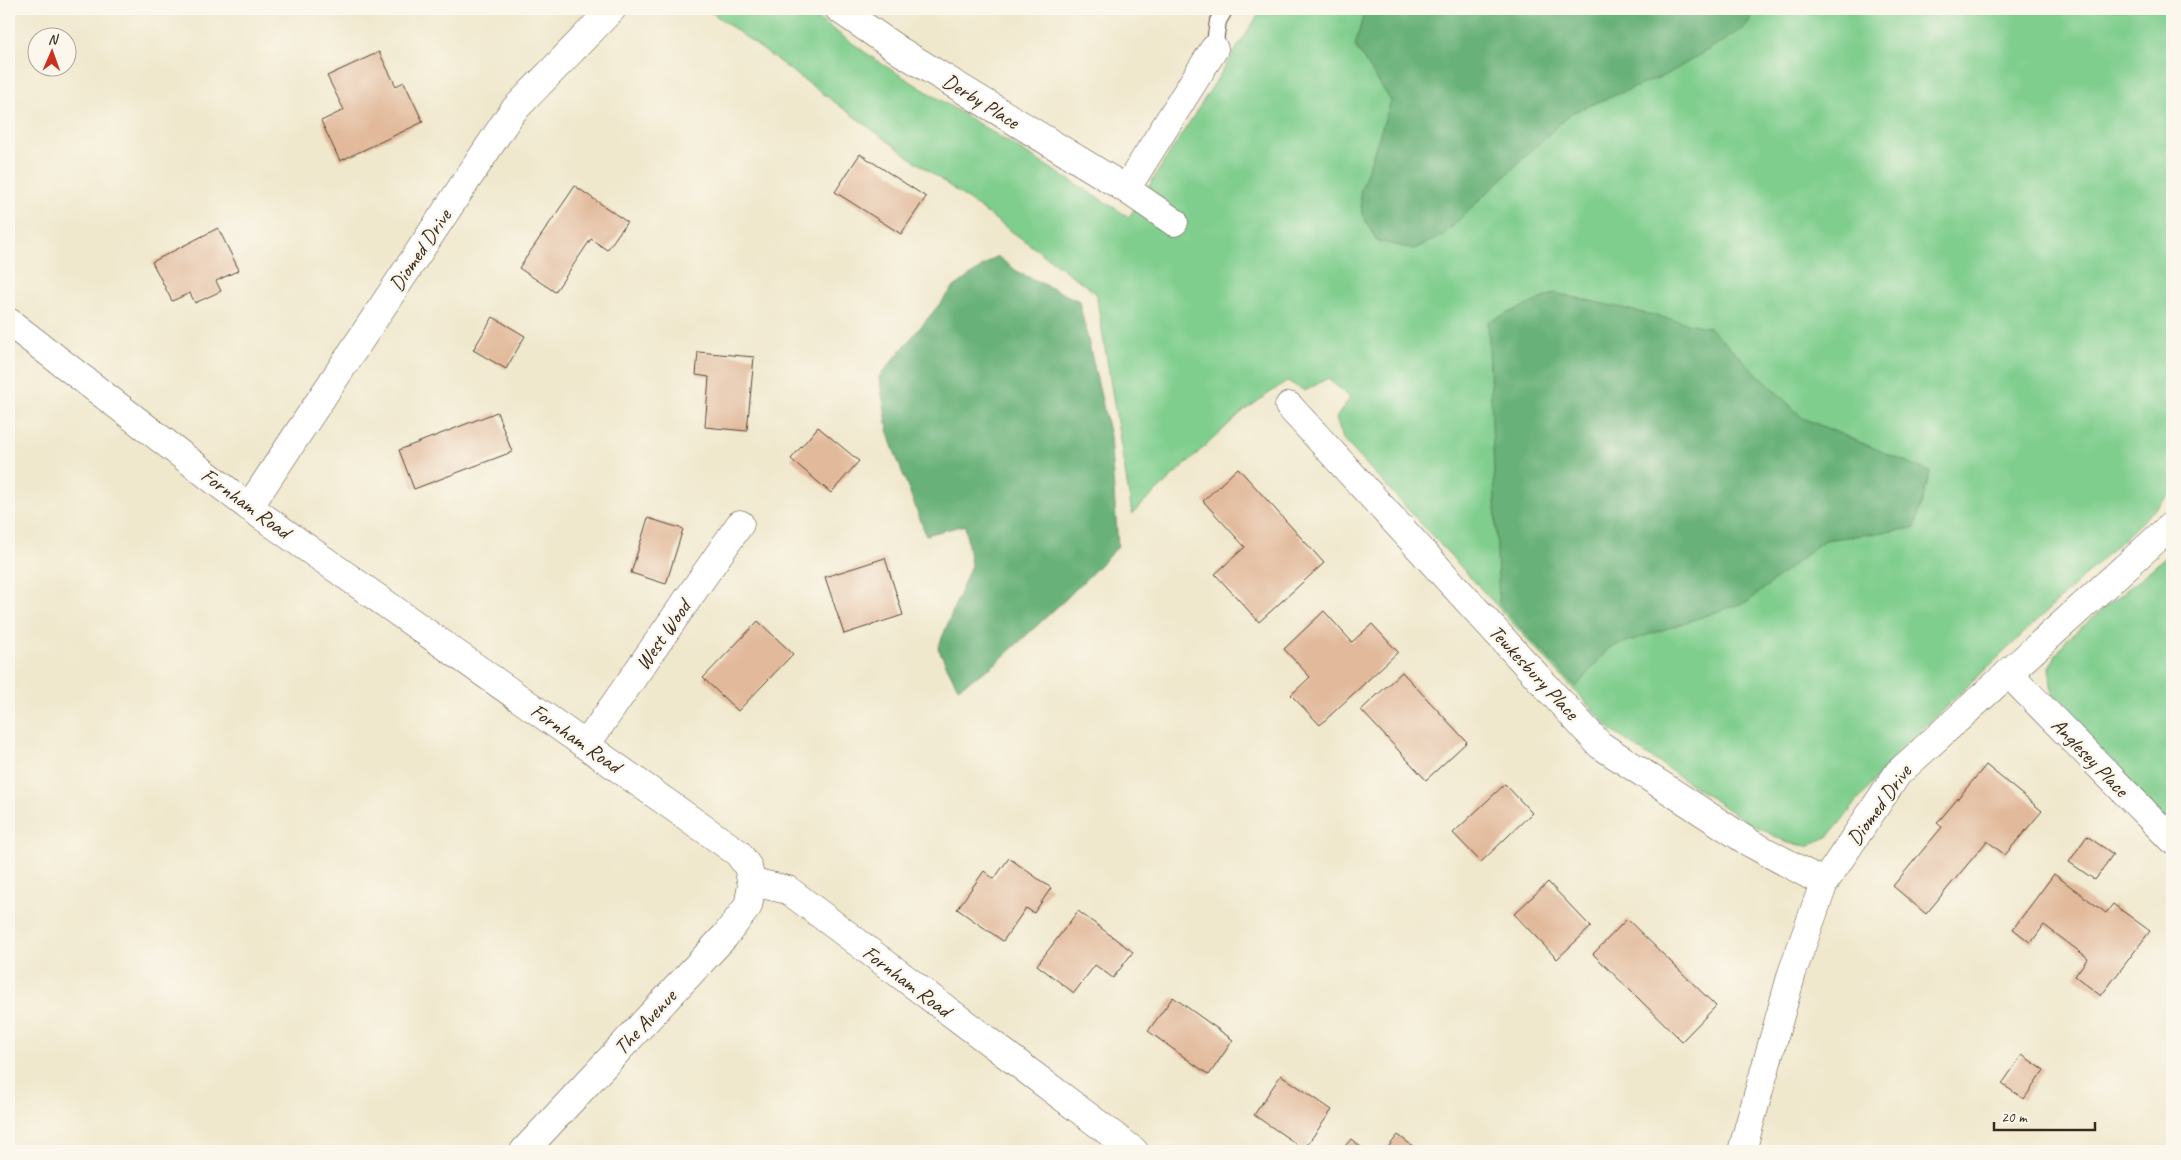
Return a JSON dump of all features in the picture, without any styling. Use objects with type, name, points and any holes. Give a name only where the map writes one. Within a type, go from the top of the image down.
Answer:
[{"type":"street","name":"Diomed Drive","points":[[249,507],[512,112],[612,9]]},
{"type":"street","name":"Derby Place","points":[[839,9],[900,51],[1126,189],[1174,222]]},
{"type":"street","points":[[1126,189],[1214,49]]},
{"type":"street","name":"Fornham Road","points":[[9,322],[249,507],[738,853],[748,867],[752,885],[766,885],[788,890],[1134,1151]]},
{"type":"street","name":"Tewkesbury Place","points":[[1289,406],[1600,745],[1750,843],[1824,883]]},
{"type":"street","name":"West Wood","points":[[586,745],[740,524]]},
{"type":"street","name":"Diomed Drive","points":[[1742,1151],[1792,973],[1824,883],[1898,773],[2172,525]]},
{"type":"street","name":"Anglesey Place","points":[[2008,673],[2172,840]]},
{"type":"street","name":"The Avenue","points":[[524,1151],[725,936],[748,906],[752,885]]},
{"type":"lane","points":[[1214,49],[1218,21],[1226,9]]},
{"type":"green space","points":[[707,9],[804,9],[879,62],[1129,217],[1262,9],[2172,9],[2172,493],[1896,754],[1829,836],[1808,846],[1788,843],[1742,819],[1612,731],[1343,439],[1336,418],[1350,398],[1328,378],[1305,391],[1287,381],[1242,412],[1132,514],[1096,293]]},
{"type":"green space","points":[[1365,9],[1756,9],[1746,27],[1668,74],[1571,113],[1442,236],[1414,249],[1377,241],[1362,214],[1360,193],[1391,101],[1355,46]]},
{"type":"green space","points":[[997,256],[1018,272],[1079,301],[1110,436],[1118,547],[1068,597],[993,666],[958,688],[938,648],[971,565],[965,525],[926,535],[890,440],[879,377],[953,288]]},
{"type":"green space","points":[[1555,293],[1710,328],[1803,418],[1930,472],[1915,528],[1824,540],[1749,601],[1609,648],[1576,687],[1499,604],[1488,322]]},
{"type":"green space","points":[[2172,552],[2172,828],[2053,702],[2049,667],[2065,641]]},
{"type":"building","points":[[379,52],[396,86],[404,82],[423,122],[340,161],[321,121],[344,110],[327,76]]},
{"type":"building","points":[[860,154],[926,197],[901,234],[835,192]]},
{"type":"building","points":[[575,186],[627,222],[607,250],[591,239],[555,292],[519,268]]},
{"type":"building","points":[[218,228],[239,270],[216,281],[221,291],[195,303],[190,293],[172,301],[152,262]]},
{"type":"building","points":[[493,317],[525,336],[506,369],[473,350]]},
{"type":"building","points":[[698,352],[754,357],[747,431],[705,427],[709,377],[696,375]]},
{"type":"building","points":[[497,412],[512,452],[414,489],[399,450]]},
{"type":"building","points":[[818,427],[859,461],[831,493],[791,459]]},
{"type":"building","points":[[1238,468],[1324,563],[1259,622],[1215,574],[1245,547],[1203,501]]},
{"type":"building","points":[[648,518],[683,529],[666,584],[631,573]]},
{"type":"building","points":[[885,558],[903,615],[844,634],[825,577]]},
{"type":"building","points":[[1324,611],[1352,642],[1372,624],[1398,652],[1320,725],[1291,695],[1310,677],[1284,649]]},
{"type":"building","points":[[758,621],[793,654],[738,711],[703,678]]},
{"type":"building","points":[[1402,672],[1467,742],[1426,780],[1361,710]]},
{"type":"building","points":[[1986,765],[2042,811],[2005,855],[1987,841],[1926,914],[1893,886],[1942,827],[1937,823]]},
{"type":"building","points":[[1505,784],[1532,813],[1481,862],[1453,833]]},
{"type":"building","points":[[2087,836],[2113,854],[2095,880],[2069,862]]},
{"type":"building","points":[[1009,858],[1051,888],[1034,913],[1026,908],[1003,941],[957,909],[984,871],[994,879]]},
{"type":"building","points":[[2054,874],[2106,913],[2113,904],[2150,931],[2101,996],[2075,976],[2088,958],[2044,925],[2031,943],[2013,929]]},
{"type":"building","points":[[1548,882],[1591,927],[1557,959],[1514,914]]},
{"type":"building","points":[[1078,911],[1133,952],[1113,978],[1095,965],[1074,993],[1037,965]]},
{"type":"building","points":[[1627,919],[1716,1006],[1682,1041],[1593,954]]},
{"type":"building","points":[[1173,997],[1233,1040],[1209,1075],[1148,1031]]},
{"type":"building","points":[[2022,1055],[2044,1070],[2024,1099],[2002,1084]]},
{"type":"building","points":[[1281,1075],[1332,1110],[1304,1149],[1254,1115]]},
{"type":"building","points":[[1398,1135],[1419,1151],[1385,1151]]},
{"type":"building","points":[[1351,1139],[1366,1151],[1341,1151]]}]
